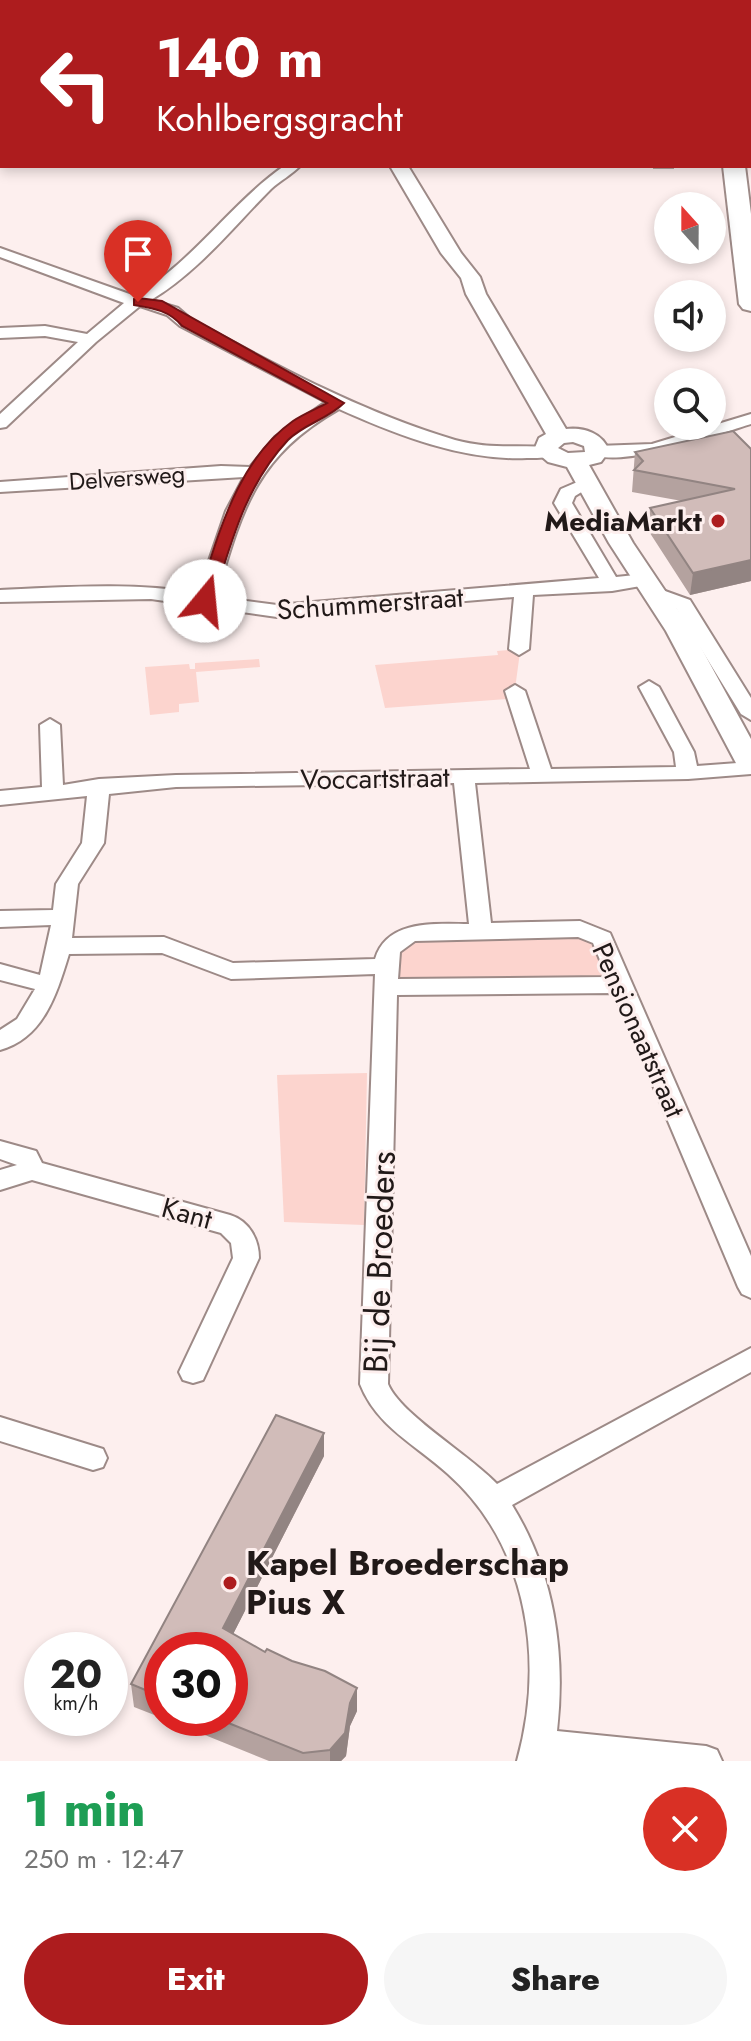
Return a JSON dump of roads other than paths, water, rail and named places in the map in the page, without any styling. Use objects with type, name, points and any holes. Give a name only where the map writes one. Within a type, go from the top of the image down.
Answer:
[{"type":"main road","points":[[734,168],[751,304]]},
{"type":"street","points":[[0,423],[123,310],[160,288],[216,238],[269,183],[290,168]]},
{"type":"street","points":[[400,168],[454,258],[451,265],[465,287],[476,294],[560,459],[575,461],[593,457],[597,451]]},
{"type":"street","points":[[0,252],[138,302],[157,304],[181,316],[186,323],[337,403],[416,432],[478,450],[522,456],[575,435],[589,438],[597,451]]},
{"type":"street","points":[[0,333],[45,331],[90,339]]},
{"type":"street","points":[[205,601],[237,503],[255,472],[274,447],[299,423],[337,403]]},
{"type":"street","points":[[597,451],[653,449],[751,419]]},
{"type":"street","points":[[575,461],[679,631],[751,767]]},
{"type":"street","name":"Delversweg","points":[[0,487],[210,472],[255,472]]},
{"type":"street","points":[[589,482],[567,493],[563,503],[612,585]]},
{"type":"street","name":"Schummerstraat","points":[[0,596],[128,592],[277,611],[612,585],[650,587]]},
{"type":"street","points":[[650,587],[683,604],[751,714]]},
{"type":"street","points":[[519,649],[524,592]]},
{"type":"street","points":[[649,687],[684,752],[688,773]]},
{"type":"street","points":[[515,691],[543,776]]},
{"type":"street","points":[[50,725],[53,792]]},
{"type":"street","name":"Voccartstraat","points":[[0,798],[99,786],[176,781],[688,773],[751,767]]},
{"type":"street","points":[[388,976],[391,946],[411,934],[481,930],[464,777]]},
{"type":"street","points":[[0,1042],[25,1025],[39,1006],[48,985],[60,946],[67,884],[93,843],[99,786]]},
{"type":"street","points":[[0,919],[63,917]]},
{"type":"street","name":"Pensionaatstraat","points":[[481,930],[589,930],[602,938],[751,1287]]},
{"type":"street","points":[[60,946],[164,945],[231,971],[621,985]]},
{"type":"street","points":[[0,972],[48,985]]},
{"type":"street","name":"Bij de Broeders","points":[[388,976],[374,1384],[386,1410],[430,1441],[494,1500],[518,1547],[541,1624],[544,1694],[536,1753]]},
{"type":"street","name":"Kant","points":[[0,1150],[27,1158],[32,1170],[230,1225],[243,1237],[246,1258],[193,1372]]},
{"type":"street","points":[[0,1180],[32,1170]]},
{"type":"street","points":[[494,1500],[751,1359]]},
{"type":"street","points":[[0,1429],[93,1458]]},
{"type":"street","points":[[536,1753],[706,1761]]},
{"type":"place","name":"MediaMarkt","points":[[718,521]]},
{"type":"place","name":"Kapel Broederschap Pius X","points":[[230,1583]]}]
